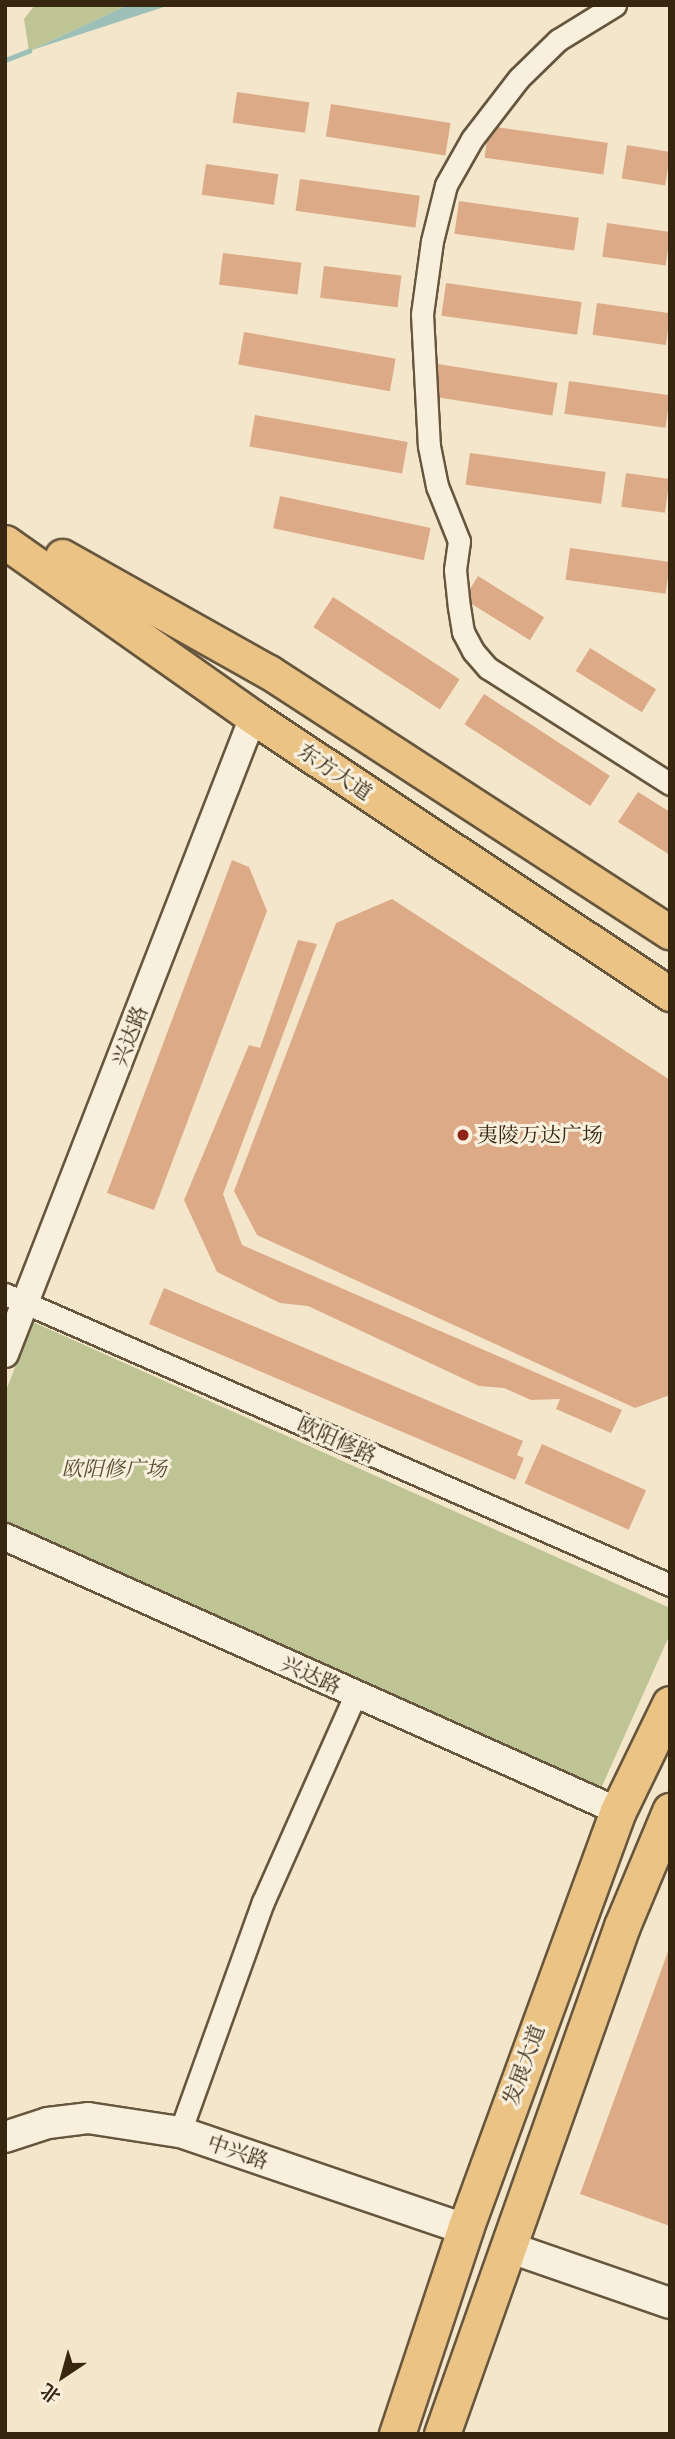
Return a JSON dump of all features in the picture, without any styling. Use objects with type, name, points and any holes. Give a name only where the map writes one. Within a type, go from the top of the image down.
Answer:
[{"type":"highway","name":"发展大道","points":[[397,2434],[465,2229],[618,1811],[670,1704]]},
{"type":"highway","points":[[442,2434],[511,2248],[622,1926],[666,1827]]},
{"type":"main road","name":"东方大道","points":[[5,519],[253,718],[670,995]]},
{"type":"main road","name":"东方大道","points":[[5,542],[58,564],[269,672],[670,932]]},
{"type":"main road","points":[[58,564],[670,957]]},
{"type":"main road","points":[[58,564],[670,976]]},
{"type":"main road","name":"中兴路","points":[[5,2137],[48,2123],[88,2118],[180,2132],[465,2229]]},
{"type":"main road","points":[[511,2248],[670,2303]]},
{"type":"street","points":[[615,5],[558,40],[519,78],[472,139],[446,185],[432,241],[422,314],[429,446],[437,486],[458,541],[455,570],[459,607],[463,632],[473,651],[488,668],[670,784]]},
{"type":"street","name":"兴达路","points":[[5,1354],[16,1299],[253,718]]},
{"type":"street","name":"欧阳修路","points":[[16,1299],[670,1585]]},
{"type":"street","name":"兴达路","points":[[5,1536],[618,1811]]},
{"type":"street","points":[[180,2132],[263,1902],[355,1695]]},
{"type":"green space","points":[[35,5],[128,5],[29,51],[24,19]]},
{"type":"green space","name":"欧阳修广场","points":[[33,1322],[670,1608],[670,1634],[599,1793],[5,1531],[5,1393]]},
{"type":"water","points":[[128,5],[170,5],[29,51]]},
{"type":"building","points":[[237,92],[309,102],[305,133],[233,123]]},
{"type":"building","points":[[331,104],[451,123],[445,156],[326,137]]},
{"type":"building","points":[[489,126],[608,143],[603,174],[485,158]]},
{"type":"building","points":[[627,145],[670,152],[665,185],[622,179]]},
{"type":"building","points":[[206,164],[278,174],[274,205],[202,195]]},
{"type":"building","points":[[300,179],[420,196],[415,228],[296,211]]},
{"type":"building","points":[[459,201],[579,218],[574,251],[454,234]]},
{"type":"building","points":[[607,223],[670,232],[666,266],[602,257]]},
{"type":"building","points":[[223,253],[301,263],[298,294],[219,285]]},
{"type":"building","points":[[324,266],[401,276],[398,307],[320,298]]},
{"type":"building","points":[[446,283],[582,302],[577,335],[441,316]]},
{"type":"building","points":[[597,303],[670,313],[666,345],[593,335]]},
{"type":"building","points":[[244,332],[396,359],[390,391],[238,364]]},
{"type":"building","points":[[438,364],[558,383],[552,416],[433,397]]},
{"type":"building","points":[[569,381],[670,395],[665,428],[564,414]]},
{"type":"building","points":[[255,415],[408,442],[402,473],[249,447]]},
{"type":"building","points":[[470,453],[606,472],[601,504],[466,485]]},
{"type":"building","points":[[626,473],[670,479],[665,513],[621,507]]},
{"type":"building","points":[[280,496],[431,528],[424,560],[273,528]]},
{"type":"building","points":[[570,548],[670,562],[666,594],[566,580]]},
{"type":"building","points":[[478,576],[544,617],[530,640],[464,599]]},
{"type":"building","points":[[333,597],[460,679],[440,709],[313,627]]},
{"type":"building","points":[[590,648],[656,689],[642,712],[576,671]]},
{"type":"building","points":[[484,694],[610,776],[590,806],[464,724]]},
{"type":"building","points":[[638,792],[670,812],[670,855],[618,822]]},
{"type":"building","points":[[232,860],[249,867],[267,911],[154,1210],[107,1193]]},
{"type":"building","name":"夷陵万达广场","points":[[392,899],[670,1080],[670,1395],[635,1408],[257,1235],[234,1191],[336,923]]},
{"type":"building","points":[[298,940],[317,944],[223,1194],[242,1245],[622,1410],[611,1433],[556,1409],[560,1399],[531,1400],[504,1388],[479,1386],[308,1306],[280,1303],[217,1272],[184,1200],[249,1045],[260,1048]]},
{"type":"building","points":[[164,1288],[523,1441],[517,1455],[524,1458],[515,1480],[149,1324]]},
{"type":"building","points":[[542,1444],[646,1490],[629,1530],[525,1483]]},
{"type":"building","points":[[670,1946],[670,2226],[580,2194]]},
{"type":"waterway","points":[[5,60],[29,51]]},
{"type":"place","name":"夷陵万达广场","points":[[463,1135]]}]
